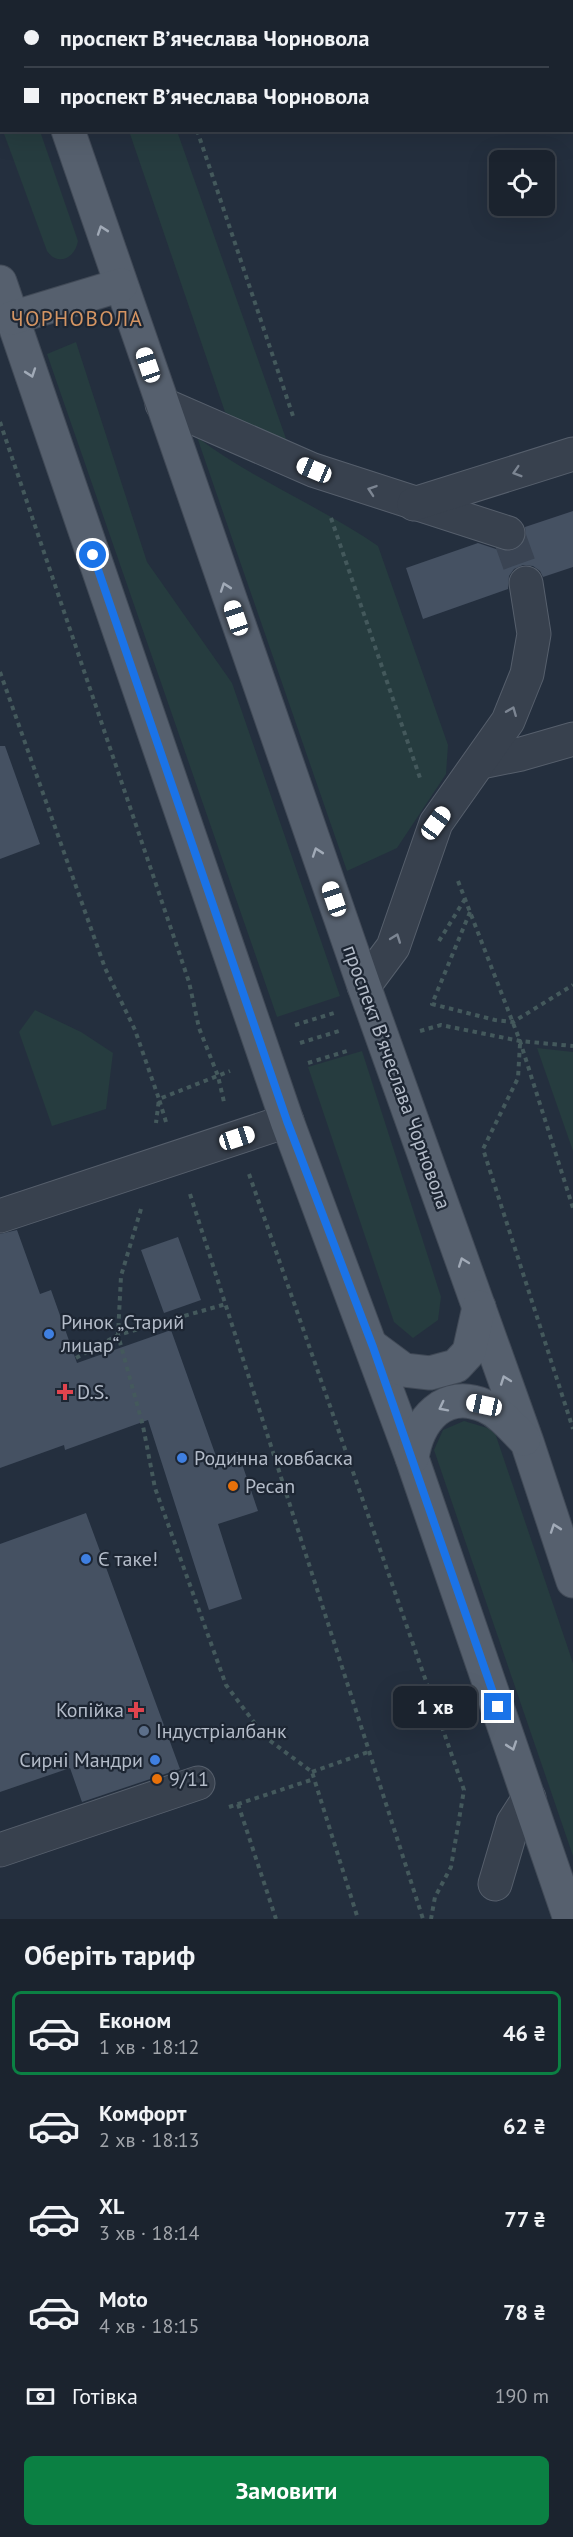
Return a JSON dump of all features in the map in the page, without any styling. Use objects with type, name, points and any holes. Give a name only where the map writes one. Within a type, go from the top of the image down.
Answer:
[{"type":"main road","name":"проспект Вʼячеслава Чорновола","points":[[69,132],[162,404],[355,998],[479,1307],[573,1581]]},
{"type":"main road","points":[[0,282],[287,1121],[373,1347],[570,1919]]},
{"type":"main road","points":[[12,318],[121,285]]},
{"type":"main road","points":[[373,1347],[404,1370],[430,1373],[456,1366],[469,1352],[479,1307]]},
{"type":"main road","points":[[412,1458],[425,1420],[435,1410],[450,1402],[484,1405],[500,1414],[527,1442]]},
{"type":"lane","points":[[162,404],[314,470],[508,533]]},
{"type":"lane","points":[[414,504],[573,454]]},
{"type":"lane","points":[[355,998],[393,947],[436,823],[508,721],[527,674],[534,634],[526,583]]},
{"type":"lane","points":[[481,762],[521,754],[573,739]]},
{"type":"lane","points":[[0,1216],[287,1121]]},
{"type":"lane","points":[[0,1850],[198,1783]]},
{"type":"lane","points":[[495,1884],[513,1823],[529,1798]]},
{"type":"path","points":[[198,132],[295,420]]},
{"type":"path","points":[[329,512],[422,782]]},
{"type":"path","points":[[0,672],[105,968],[135,1030],[159,1099],[164,1162],[226,1304],[423,1919]]},
{"type":"path","points":[[456,876],[520,1041],[573,1208]]},
{"type":"path","points":[[436,946],[465,898]]},
{"type":"path","points":[[470,912],[432,1004],[495,1020],[513,1022],[573,985]]},
{"type":"path","points":[[291,1027],[355,998]]},
{"type":"path","points":[[441,1025],[520,1041],[573,1046]]},
{"type":"path","points":[[296,1045],[346,1028]]},
{"type":"path","points":[[520,1041],[518,1078],[483,1149],[573,1429]]},
{"type":"path","points":[[304,1064],[356,1049]]},
{"type":"path","points":[[159,1099],[235,1069]]},
{"type":"path","points":[[159,1099],[164,1162],[149,1185],[121,1276],[118,1335],[143,1426],[155,1488],[226,1684],[265,1737],[312,1772],[358,1919]]},
{"type":"path","points":[[76,1358],[118,1335],[226,1304]]},
{"type":"path","points":[[312,1772],[368,1752]]},
{"type":"path","points":[[238,1804],[276,1919]]},
{"type":"green space","points":[[3,132],[40,132],[78,241],[73,252],[66,258],[56,259],[47,251]]},
{"type":"green space","points":[[129,132],[177,132],[290,450],[225,412]]},
{"type":"green space","points":[[76,342],[147,562],[232,683],[340,996],[277,1017],[47,354]]},
{"type":"green space","points":[[197,437],[241,467],[378,546],[448,745],[446,774],[397,848],[347,871]]},
{"type":"green space","points":[[35,1010],[81,1032],[113,1053],[106,1109],[52,1126],[19,1032]]},
{"type":"green space","points":[[537,1048],[573,1052],[573,1151]]},
{"type":"green space","points":[[362,1051],[441,1297],[438,1320],[413,1338],[394,1322],[308,1067]]},
{"type":"green space","points":[[464,1421],[494,1430],[573,1663],[573,1856],[434,1450],[443,1430]]},
{"type":"building","points":[[573,511],[573,567],[543,577],[540,571],[533,566],[523,565],[514,569],[509,576],[508,589],[423,619],[406,568],[478,543],[502,551],[512,551],[521,546],[526,539],[525,527]]},
{"type":"building","points":[[0,746],[5,746],[40,844],[0,859]]},
{"type":"building","points":[[17,1230],[40,1294],[51,1290],[77,1363],[171,1330],[217,1459],[238,1452],[258,1511],[218,1524],[242,1599],[209,1610],[148,1420],[65,1450],[64,1445],[0,1468],[0,1234]]},
{"type":"building","points":[[178,1237],[201,1300],[164,1313],[141,1250]]},
{"type":"building","points":[[86,1513],[180,1769],[82,1802],[70,1768],[0,1792],[0,1544]]},
{"type":"tunnel","points":[[508,533],[526,583]]},
{"type":"place","name":"Ринок „Старий лицар“","points":[[49,1334]]},
{"type":"place","name":"D.S.","points":[[65,1392]]},
{"type":"place","name":"Родинна ковбаска","points":[[182,1458]]},
{"type":"place","name":"Pecan","points":[[233,1486]]},
{"type":"place","name":"Є таке!","points":[[86,1559]]},
{"type":"place","name":"Копійка","points":[[136,1710]]},
{"type":"place","name":"Індустріалбанк","points":[[144,1731]]},
{"type":"place","name":"Сирні Мандри","points":[[155,1760]]},
{"type":"place","name":"9/11","points":[[157,1779]]},
{"type":"district","name":"ЧОРНОВОЛА","points":[[77,318]]},
{"type":"route","points":[[93,555],[287,1121],[373,1347],[498,1707]]}]
